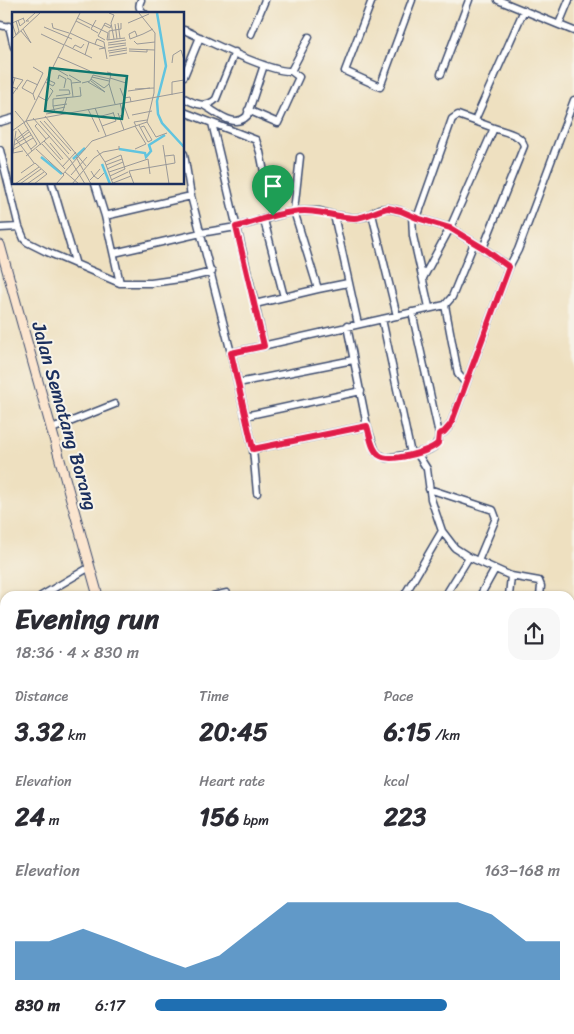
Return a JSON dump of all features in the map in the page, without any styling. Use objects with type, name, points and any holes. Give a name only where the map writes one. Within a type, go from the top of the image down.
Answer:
[{"type":"street","points":[[141,0],[139,5],[142,12]]},
{"type":"street","points":[[251,34],[265,0]]},
{"type":"street","points":[[372,0],[345,71],[380,87],[412,0]]},
{"type":"street","points":[[442,74],[469,0]]},
{"type":"street","points":[[498,0],[574,30]]},
{"type":"street","points":[[559,24],[569,0]]},
{"type":"street","points":[[475,120],[524,10]]},
{"type":"street","points":[[0,25],[11,27]]},
{"type":"street","points":[[185,30],[264,65],[281,71],[291,71],[299,77],[278,123],[248,110]]},
{"type":"street","points":[[291,71],[309,36]]},
{"type":"street","points":[[185,74],[200,37]]},
{"type":"street","points":[[206,106],[216,99],[235,52]]},
{"type":"street","points":[[185,98],[206,106],[231,121],[242,120],[248,110],[264,65]]},
{"type":"street","points":[[439,434],[444,432],[451,424],[574,100]]},
{"type":"street","points":[[185,112],[256,140],[273,216]]},
{"type":"street","points":[[429,307],[413,236],[414,216],[452,119],[458,115],[519,138],[523,141],[524,146],[483,248]]},
{"type":"street","points":[[212,123],[264,346]]},
{"type":"street","points":[[423,278],[450,228],[494,128]]},
{"type":"street","points":[[0,150],[17,227],[28,242],[76,265],[120,282],[151,283],[212,272]]},
{"type":"street","points":[[300,157],[294,211],[318,289]]},
{"type":"street","points":[[185,164],[191,196],[212,272],[253,449],[257,493]]},
{"type":"street","points":[[52,185],[76,265]]},
{"type":"street","points":[[95,185],[105,216],[120,282]]},
{"type":"street","points":[[105,216],[191,196]]},
{"type":"street","points":[[114,254],[201,233],[236,227],[294,211],[320,211],[355,218],[367,216],[388,208],[450,228],[483,248],[509,267]]},
{"type":"street","points":[[372,214],[398,316]]},
{"type":"street","points":[[334,215],[358,324]]},
{"type":"street","points":[[264,220],[284,297]]},
{"type":"street","points":[[2,228],[17,227]]},
{"type":"street","points":[[231,353],[398,316],[429,307],[445,305],[452,297],[474,243]]},
{"type":"street","name":"Jalan Sematang Borang","points":[[0,245],[97,591]]},
{"type":"street","points":[[255,304],[348,283]]},
{"type":"street","points":[[445,305],[458,374],[467,381]]},
{"type":"street","points":[[347,326],[367,426],[378,454],[386,458],[424,452],[438,443],[439,434],[412,312]]},
{"type":"street","points":[[382,319],[414,454],[427,469],[429,489],[442,531],[455,548],[469,557],[512,576],[538,581],[541,586],[540,591]]},
{"type":"street","points":[[238,383],[353,360]]},
{"type":"street","points":[[245,416],[361,391]]},
{"type":"street","points":[[52,429],[115,404]]},
{"type":"street","points":[[253,449],[367,426]]},
{"type":"street","points":[[429,489],[495,512],[495,521],[478,561]]},
{"type":"street","points":[[407,591],[442,531]]},
{"type":"street","points":[[448,591],[469,557]]},
{"type":"street","points":[[49,591],[90,567]]},
{"type":"street","points":[[483,591],[495,569]]},
{"type":"street","points":[[510,591],[512,576]]},
{"type":"route","points":[[388,208],[450,228],[483,248],[509,267],[451,424],[448,429],[439,434],[438,443],[431,449],[405,456],[382,457],[375,450],[367,426],[253,449],[231,353],[264,346],[236,227],[273,216],[294,211],[320,211],[355,218],[367,216],[388,208]]}]
